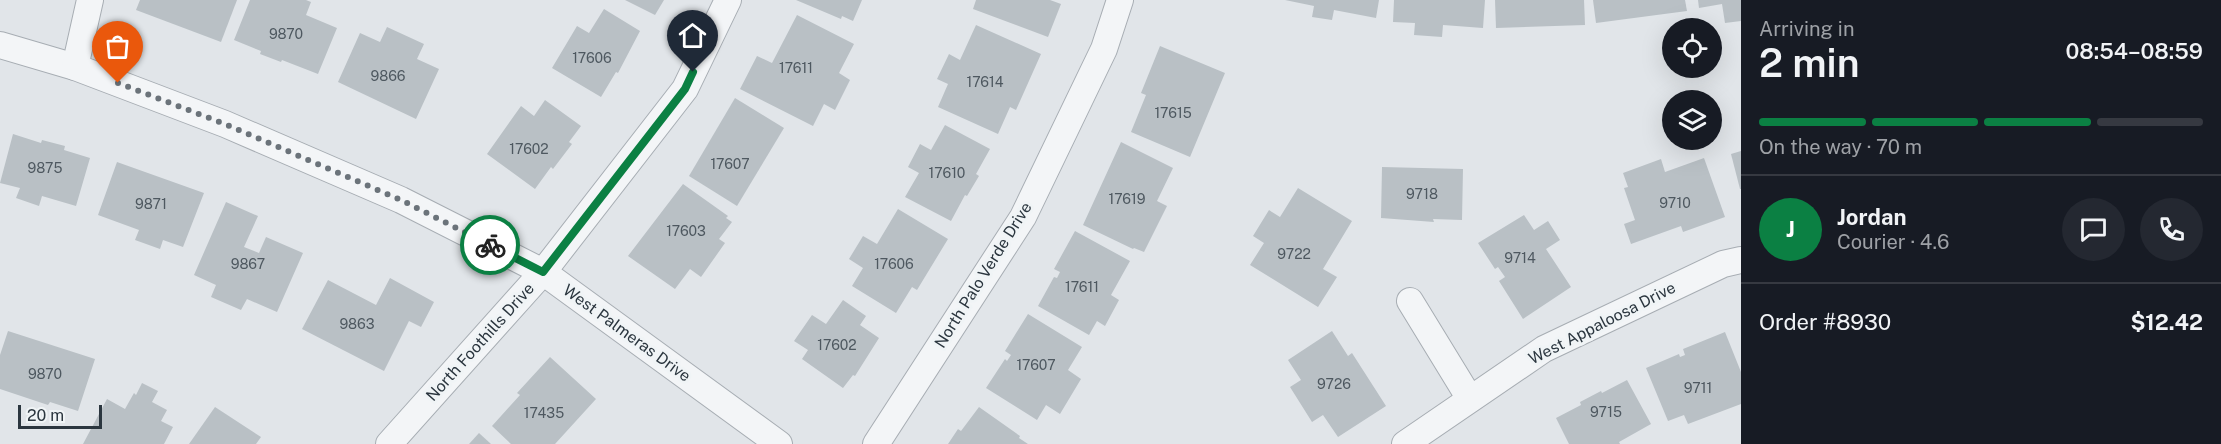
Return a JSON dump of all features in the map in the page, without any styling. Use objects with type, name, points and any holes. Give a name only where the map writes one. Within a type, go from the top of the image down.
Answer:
[{"type":"street","points":[[75,67],[90,0]]},
{"type":"street","name":"North Foothills Drive","points":[[389,444],[543,272],[685,89],[728,0]]},
{"type":"street","name":"North Palo Verde Drive","points":[[876,444],[1023,217],[1104,48],[1120,0]]},
{"type":"street","name":"West Palmeras Drive","points":[[0,45],[75,67],[225,124],[401,200],[543,272],[779,444]]},
{"type":"street","name":"West Appaloosa Drive","points":[[1405,444],[1544,349],[1723,264],[1741,260]]},
{"type":"street","points":[[1410,301],[1470,399]]},
{"type":"building","points":[[140,0],[237,0],[221,42],[136,10]]},
{"type":"building","points":[[250,0],[306,0],[311,2],[306,15],[337,28],[318,74],[260,54],[261,51],[234,40]]},
{"type":"building","points":[[625,0],[664,0],[655,15]]},
{"type":"building","points":[[796,0],[862,0],[853,21],[842,16],[841,19]]},
{"type":"building","points":[[976,0],[1050,0],[1061,4],[1048,37],[973,9]]},
{"type":"building","points":[[1285,0],[1379,0],[1376,18],[1334,10],[1332,20],[1312,17],[1314,6]]},
{"type":"building","points":[[1394,0],[1485,0],[1483,28],[1443,25],[1442,37],[1414,35],[1415,23],[1393,22]]},
{"type":"building","points":[[1495,0],[1584,0],[1585,25],[1496,28]]},
{"type":"building","points":[[1593,0],[1685,0],[1687,11],[1596,23]]},
{"type":"building","points":[[1698,0],[1741,0],[1741,21],[1725,23],[1722,4],[1699,8]]},
{"type":"building","points":[[604,9],[640,31],[618,73],[616,72],[601,97],[552,68],[577,26],[589,33]]},
{"type":"building","points":[[797,15],[854,44],[839,73],[850,80],[835,110],[824,104],[813,126],[740,89],[757,56],[772,63]]},
{"type":"building","points":[[976,25],[1041,54],[1016,110],[1010,107],[998,134],[938,107],[948,84],[937,79],[949,54],[960,60]]},
{"type":"building","points":[[387,27],[424,44],[417,59],[439,69],[416,119],[338,82],[360,33],[380,42]]},
{"type":"building","points":[[1160,46],[1225,73],[1190,157],[1131,132],[1146,95],[1141,93]]},
{"type":"building","points":[[735,98],[784,128],[737,206],[689,176]]},
{"type":"building","points":[[545,100],[581,126],[569,142],[572,144],[535,189],[487,154],[521,106],[534,116]]},
{"type":"building","points":[[945,125],[990,149],[976,174],[979,176],[967,196],[965,195],[951,221],[905,197],[919,173],[908,167],[920,144],[931,150]]},
{"type":"building","points":[[13,134],[41,143],[42,140],[65,146],[64,150],[90,158],[76,206],[42,196],[39,206],[16,198],[20,188],[0,183]]},
{"type":"building","points":[[1121,142],[1173,168],[1157,201],[1167,206],[1144,252],[1083,225]]},
{"type":"building","points":[[1741,151],[1741,189],[1740,189],[1731,154]]},
{"type":"building","points":[[1704,158],[1725,217],[1683,232],[1681,226],[1631,244],[1624,224],[1635,220],[1624,188],[1628,187],[1623,173],[1661,159],[1665,172]]},
{"type":"building","points":[[117,162],[204,193],[183,247],[163,240],[160,249],[135,240],[139,230],[98,215]]},
{"type":"building","points":[[1382,167],[1463,169],[1462,220],[1433,219],[1434,222],[1381,218]]},
{"type":"building","points":[[683,184],[728,216],[726,218],[732,222],[719,239],[725,243],[701,277],[690,269],[675,289],[628,256]]},
{"type":"building","points":[[1298,188],[1352,221],[1323,269],[1337,277],[1318,307],[1250,265],[1264,243],[1253,236],[1269,210],[1280,217]]},
{"type":"building","points":[[226,202],[258,216],[244,247],[259,253],[266,237],[303,253],[277,312],[247,299],[241,310],[211,297],[216,285],[194,275]]},
{"type":"building","points":[[898,209],[948,239],[917,290],[912,287],[896,313],[852,286],[863,268],[849,259],[863,236],[877,244]]},
{"type":"building","points":[[1524,215],[1534,230],[1548,221],[1560,240],[1546,249],[1571,287],[1523,319],[1499,281],[1505,277],[1498,267],[1495,269],[1478,243]]},
{"type":"building","points":[[1075,231],[1130,261],[1111,295],[1119,300],[1105,326],[1097,321],[1089,335],[1038,306],[1054,277],[1057,278],[1060,272],[1054,269]]},
{"type":"building","points":[[390,278],[434,302],[421,327],[409,321],[384,371],[302,329],[328,280],[376,305]]},
{"type":"building","points":[[843,300],[866,316],[860,325],[879,338],[855,376],[853,375],[843,388],[802,359],[808,350],[794,341],[812,315],[826,324]]},
{"type":"building","points":[[1028,314],[1082,347],[1068,370],[1081,379],[1060,414],[1046,405],[1037,420],[986,388],[1005,359],[1007,361],[1011,355],[1005,351]]},
{"type":"building","points":[[8,331],[95,359],[78,411],[50,402],[48,405],[0,389],[0,355]]},
{"type":"building","points":[[1332,331],[1348,356],[1352,353],[1386,406],[1338,437],[1323,415],[1312,422],[1290,387],[1301,380],[1288,360]]},
{"type":"building","points":[[1725,332],[1741,372],[1741,404],[1688,424],[1684,415],[1668,421],[1646,368],[1679,354],[1680,357],[1685,355],[1683,349]]},
{"type":"building","points":[[550,357],[596,399],[555,444],[511,444],[492,426],[520,395],[517,393]]},
{"type":"building","points":[[1627,380],[1651,424],[1619,442],[1620,444],[1569,444],[1556,418],[1581,405],[1580,402]]},
{"type":"building","points":[[142,383],[158,391],[152,402],[167,410],[161,421],[173,427],[164,444],[83,444],[107,399],[125,409]]},
{"type":"building","points":[[215,407],[261,437],[256,444],[189,444]]},
{"type":"building","points":[[979,407],[1028,444],[948,444],[958,429],[961,431]]},
{"type":"building","points":[[479,433],[491,444],[469,444]]},
{"type":"way so far","points":[[118,83],[225,124],[401,200],[490,245]]},
{"type":"route","points":[[490,245],[543,272],[685,89],[693,72]]}]
